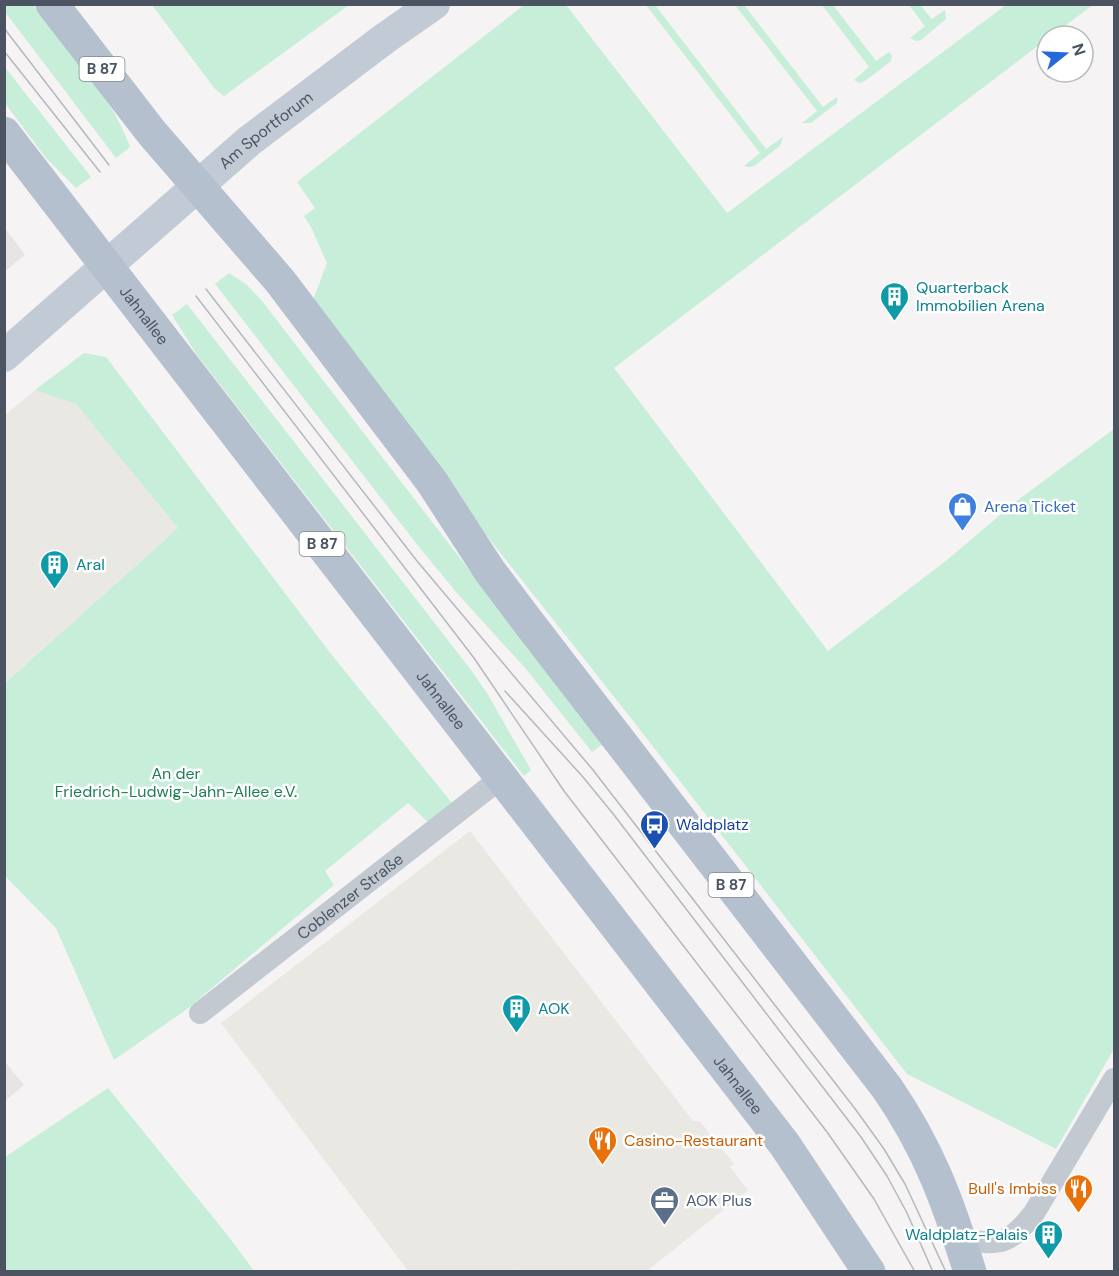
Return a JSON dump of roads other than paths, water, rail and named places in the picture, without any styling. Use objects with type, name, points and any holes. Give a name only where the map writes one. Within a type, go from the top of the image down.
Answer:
[{"type":"main road","name":"B 87","points":[[52,4],[152,133],[273,273],[432,482],[489,570],[887,1088],[910,1121],[926,1153],[945,1196],[970,1272]]},
{"type":"main road","name":"Am Sportforum","points":[[4,356],[249,141],[434,4]]},
{"type":"main road","name":"Jahnallee","points":[[4,133],[785,1145],[869,1272]]},
{"type":"street","name":"Coblenzer Straße","points":[[200,1013],[501,778]]},
{"type":"street","points":[[960,1240],[1004,1242],[1019,1232],[1034,1213],[1114,1079]]},
{"type":"tram line","points":[[4,28],[109,165]]},
{"type":"tram line","points":[[4,51],[100,172]]},
{"type":"tram line","points":[[206,289],[417,561],[593,770],[856,1110],[884,1149],[905,1184],[946,1272]]},
{"type":"tram line","points":[[196,296],[474,658],[564,791],[827,1132],[874,1199],[915,1272]]},
{"type":"tram line","points":[[505,691],[583,777],[614,815],[861,1137],[887,1176],[907,1213],[933,1272]]},
{"type":"place","name":"Quarterback Immobilien Arena","points":[[895,322]]},
{"type":"place","name":"Arena Ticket","points":[[963,532]]},
{"type":"place","name":"Aral","points":[[55,590]]},
{"type":"place","name":"Waldplatz","points":[[655,850]]},
{"type":"place","name":"AOK","points":[[517,1034]]},
{"type":"place","name":"Casino-Restaurant","points":[[603,1166]]},
{"type":"place","name":"Bull's Imbiss","points":[[1078,1214]]},
{"type":"place","name":"AOK Plus","points":[[665,1226]]},
{"type":"place","name":"Waldplatz-Palais","points":[[1049,1260]]},
{"type":"park label","name":"An der Friedrich-Ludwig-Jahn-Allee e.V.","points":[[176,782]]}]
